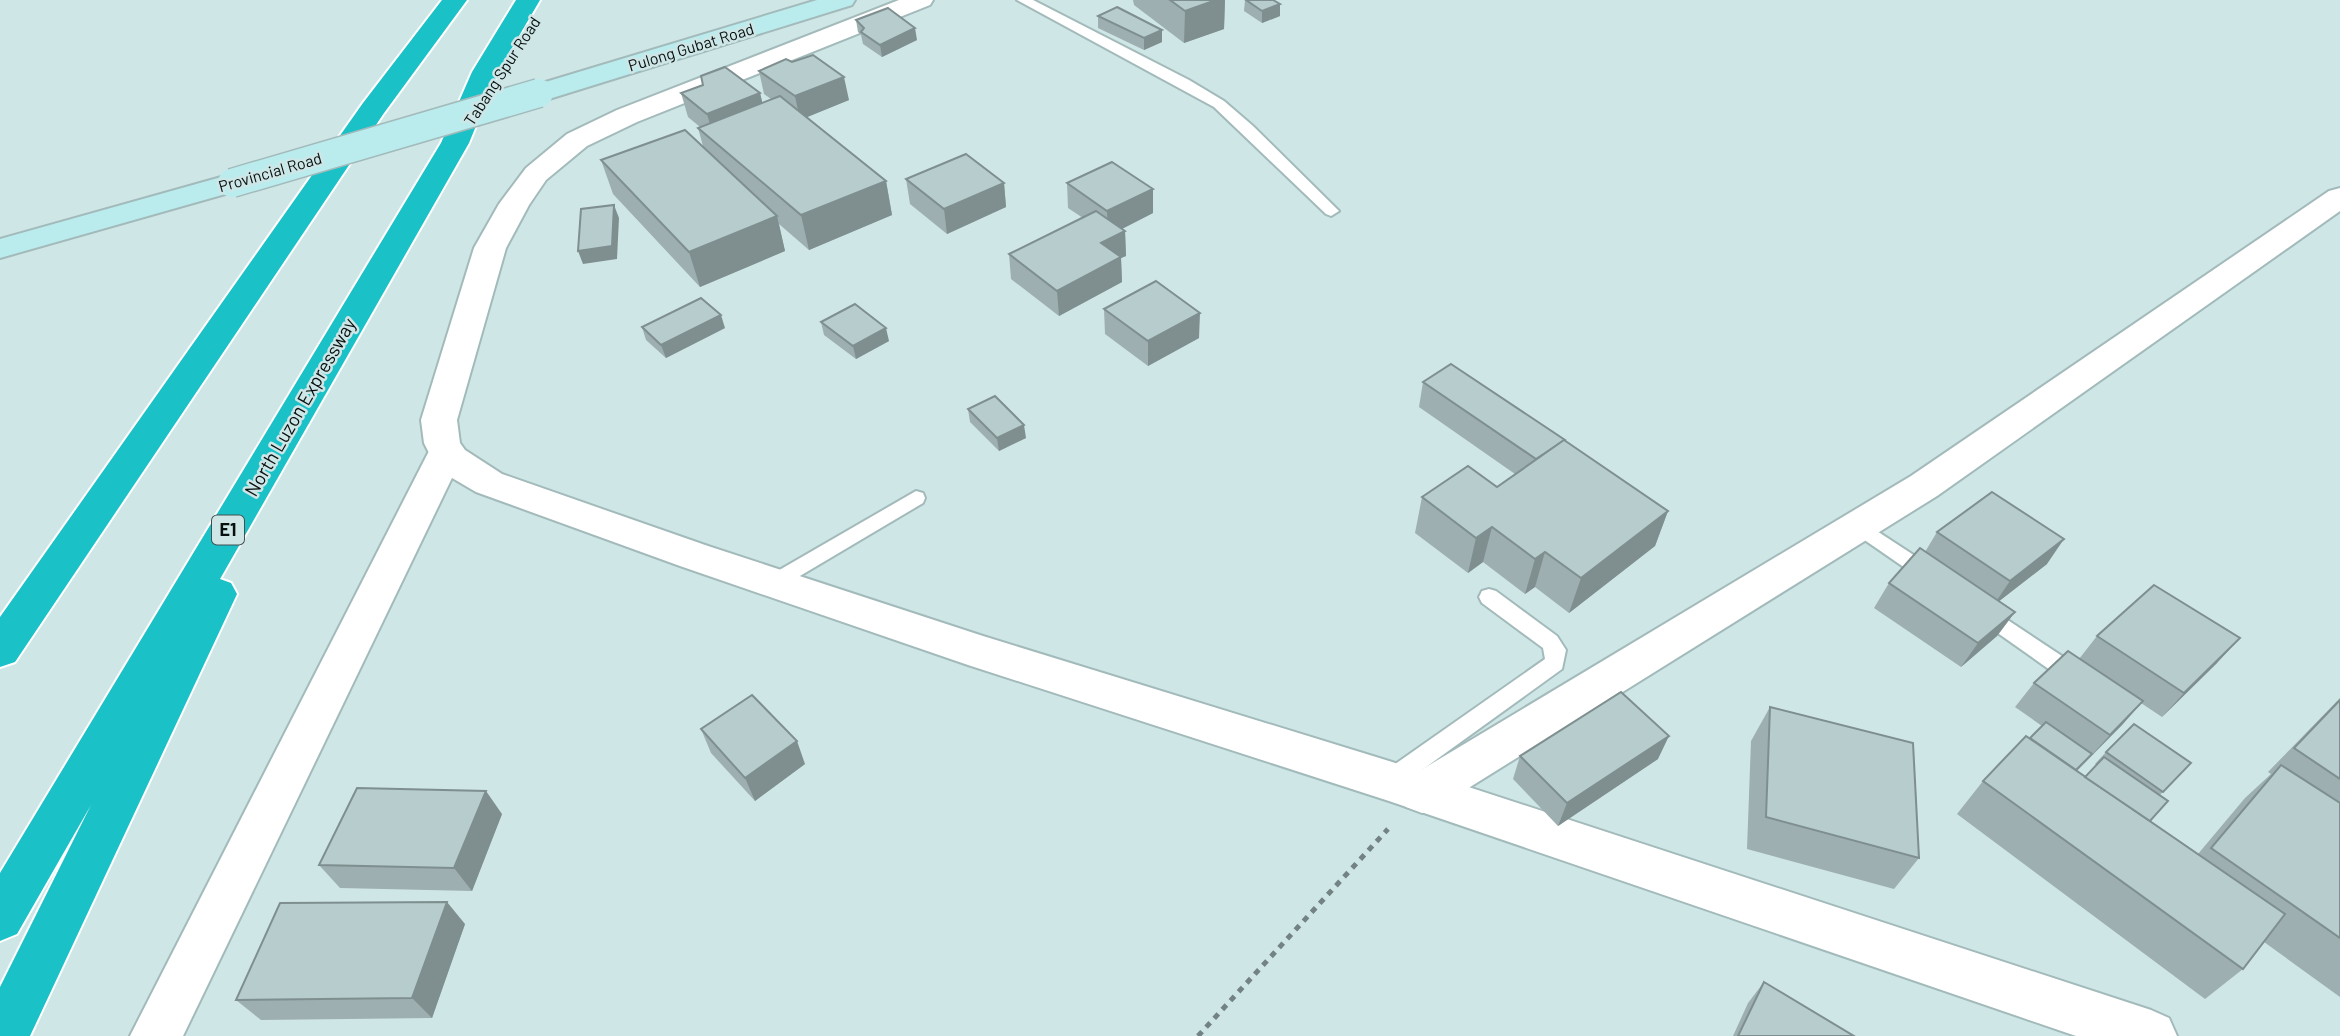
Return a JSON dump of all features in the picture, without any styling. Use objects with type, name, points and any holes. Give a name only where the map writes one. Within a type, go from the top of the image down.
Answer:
[{"type":"highway","points":[[373,109],[436,0]]},
{"type":"highway","points":[[0,650],[373,109],[455,0]]},
{"type":"highway","name":"North Luzon Expressway","points":[[0,918],[455,143],[485,72],[528,0]]},
{"type":"highway","name":"Tabang Spur Road","points":[[455,143],[549,0]]},
{"type":"highway","points":[[3,1036],[341,338]]},
{"type":"main road","name":"Pulong Gubat Road","points":[[538,93],[843,0]]},
{"type":"main road","name":"Provincial Road","points":[[0,249],[538,93]]},
{"type":"street","points":[[920,0],[627,116],[577,140],[536,174],[514,204],[490,248],[439,420],[439,438],[446,453],[465,470],[489,483],[694,556],[776,581],[996,657],[1405,787],[2151,1036]]},
{"type":"street","points":[[1405,787],[1860,527],[1924,486],[2340,197]]},
{"type":"street","points":[[156,1036],[446,453]]},
{"type":"lane","points":[[1023,0],[1184,83],[1219,104],[1331,211]]},
{"type":"lane","points":[[776,581],[916,498]]},
{"type":"lane","points":[[1860,527],[1940,582]]},
{"type":"lane","points":[[1405,787],[1555,663],[1556,650],[1550,642],[1489,597]]},
{"type":"lane","points":[[1962,597],[2098,692]]},
{"type":"path","points":[[1198,1036],[1405,787]]},
{"type":"building","points":[[1170,0],[1216,0],[1185,11]]},
{"type":"building","points":[[1246,0],[1273,0],[1280,4],[1262,11]]},
{"type":"building","points":[[1117,7],[1162,30],[1144,38],[1098,16]]},
{"type":"building","points":[[888,8],[915,28],[880,45],[861,32],[864,28],[856,20]]},
{"type":"building","points":[[813,55],[844,77],[795,96],[759,71],[786,59],[792,62]]},
{"type":"building","points":[[725,67],[760,93],[707,114],[681,93],[703,85],[701,76]]},
{"type":"building","points":[[780,96],[886,181],[801,215],[698,128]]},
{"type":"building","points":[[685,130],[777,216],[689,252],[601,160]]},
{"type":"building","points":[[966,154],[1004,183],[944,209],[906,179]]},
{"type":"building","points":[[1112,162],[1153,189],[1107,211],[1067,183]]},
{"type":"building","points":[[614,205],[612,246],[578,251],[581,209]]},
{"type":"building","points":[[1096,211],[1125,231],[1101,243],[1121,257],[1057,291],[1009,254]]},
{"type":"building","points":[[1156,281],[1200,313],[1148,341],[1104,309]]},
{"type":"building","points":[[701,298],[721,315],[661,345],[642,327]]},
{"type":"building","points":[[855,304],[886,328],[853,346],[821,322]]},
{"type":"building","points":[[1451,364],[1565,440],[1536,459],[1423,382]]},
{"type":"building","points":[[995,396],[1024,425],[997,438],[968,409]]},
{"type":"building","points":[[1564,440],[1668,511],[1581,578],[1545,552],[1535,559],[1492,527],[1476,538],[1422,497],[1468,466],[1497,487]]},
{"type":"building","points":[[1992,492],[2064,539],[2010,581],[1937,532]]},
{"type":"building","points":[[1920,548],[2015,612],[1978,643],[1889,583]]},
{"type":"building","points":[[2154,585],[2240,638],[2184,693],[2097,636]]},
{"type":"building","points":[[2068,651],[2143,701],[2110,735],[2034,683]]},
{"type":"building","points":[[1621,692],[1669,736],[1567,803],[1520,756]]},
{"type":"building","points":[[752,695],[797,741],[745,778],[701,729]]},
{"type":"building","points":[[2340,700],[2340,779],[2294,748]]},
{"type":"building","points":[[1770,707],[1913,743],[1919,858],[1766,817]]},
{"type":"building","points":[[2046,722],[2092,754],[2076,770],[2030,738]]},
{"type":"building","points":[[2134,724],[2191,763],[2163,792],[2106,752]]},
{"type":"building","points":[[2026,736],[2285,914],[2243,969],[1983,781]]},
{"type":"building","points":[[2104,757],[2168,801],[2150,821],[2085,777]]},
{"type":"building","points":[[2281,765],[2340,803],[2340,938],[2211,848]]},
{"type":"building","points":[[357,788],[486,791],[454,868],[319,865]]},
{"type":"building","points":[[447,902],[412,998],[236,1000],[280,903]]},
{"type":"building","points":[[1764,982],[1854,1036],[1738,1036]]}]
